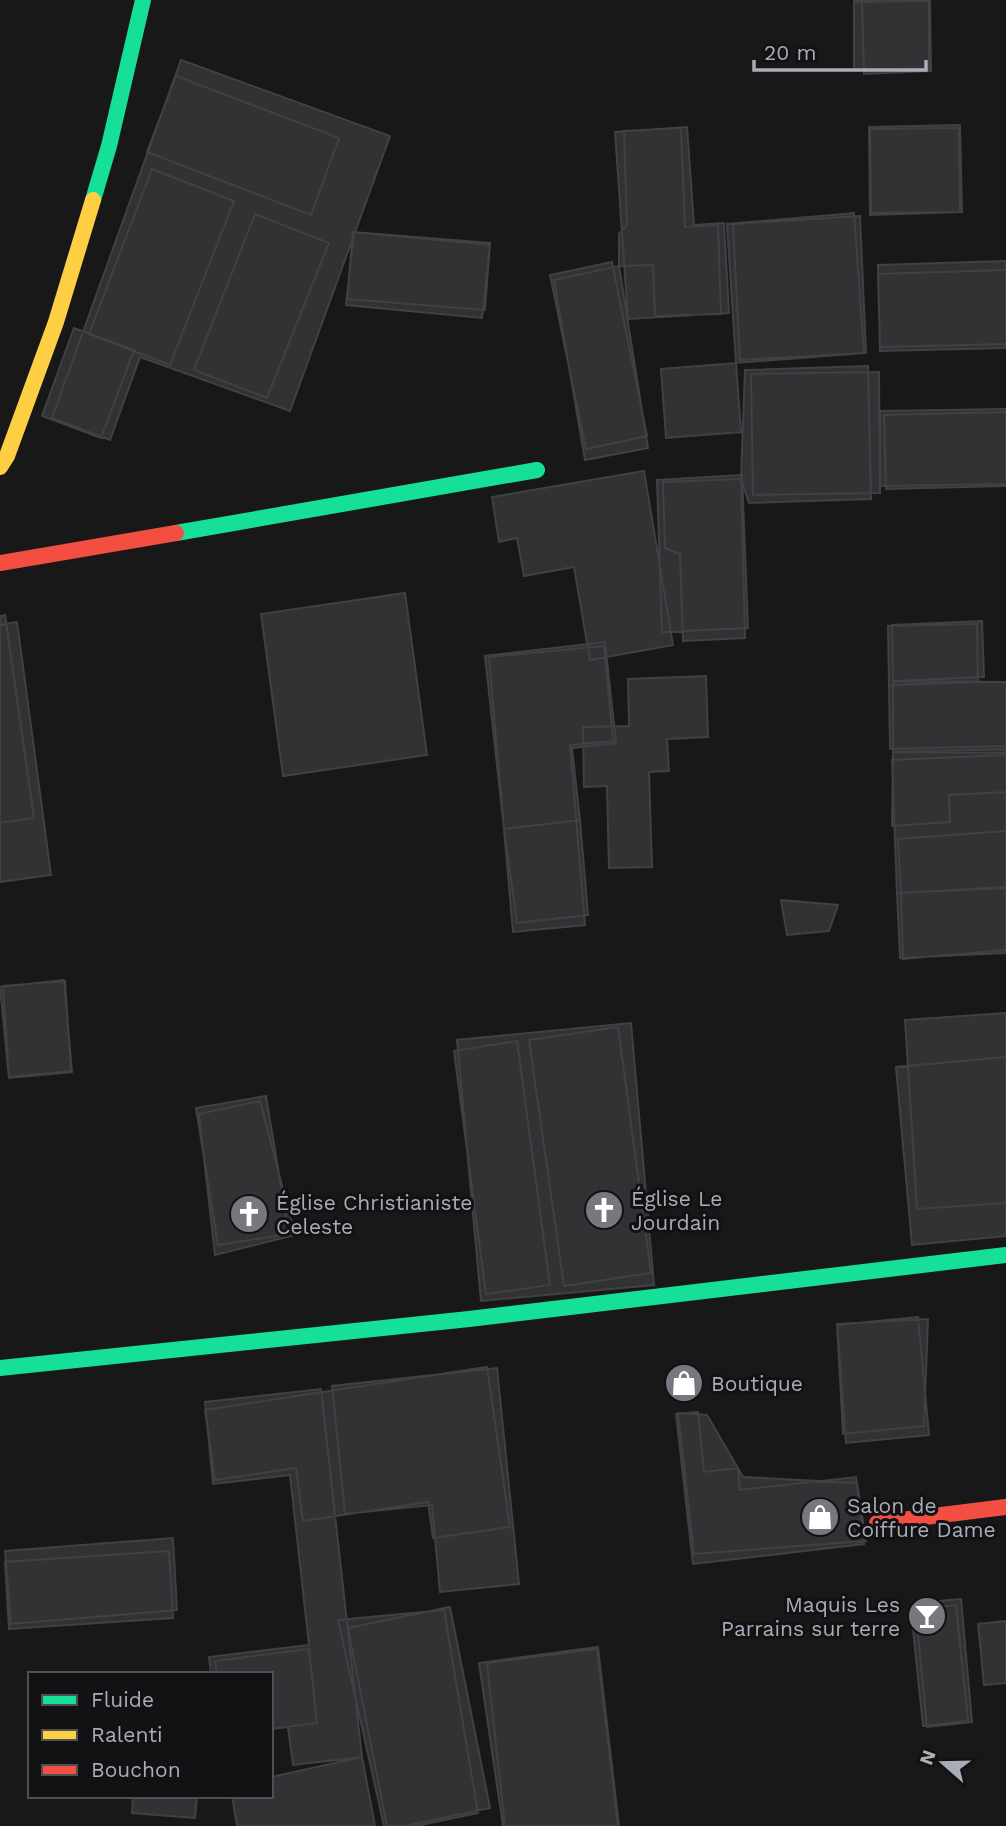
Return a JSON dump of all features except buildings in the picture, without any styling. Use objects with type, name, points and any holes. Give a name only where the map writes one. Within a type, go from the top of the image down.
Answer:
[{"type":"street","points":[[0,467],[63,296],[109,146],[144,0]]},
{"type":"street","points":[[0,563],[537,470]]},
{"type":"street","points":[[0,1368],[469,1320],[1006,1255]]},
{"type":"street","points":[[877,1523],[1006,1507]]},
{"type":"traffic: fast","points":[[93,200],[109,146],[143,0]]},
{"type":"traffic: fast","points":[[176,533],[537,470]]},
{"type":"traffic: fast","points":[[0,1368],[469,1319],[1006,1255]]},
{"type":"traffic: slow","points":[[0,467],[7,456],[56,322],[93,200]]},
{"type":"traffic: jam","points":[[0,563],[176,533]]},
{"type":"traffic: jam","points":[[877,1523],[1006,1507]]},
{"type":"place","name":"Église Le Jourdain","points":[[604,1210]]},
{"type":"place","name":"Église Christianiste Celeste","points":[[249,1214]]},
{"type":"place","name":"Boutique","points":[[684,1383]]},
{"type":"place","name":"Salon de Coiffure Dame","points":[[820,1517]]},
{"type":"place","name":"Maquis Les Parrains sur terre","points":[[927,1616]]}]
